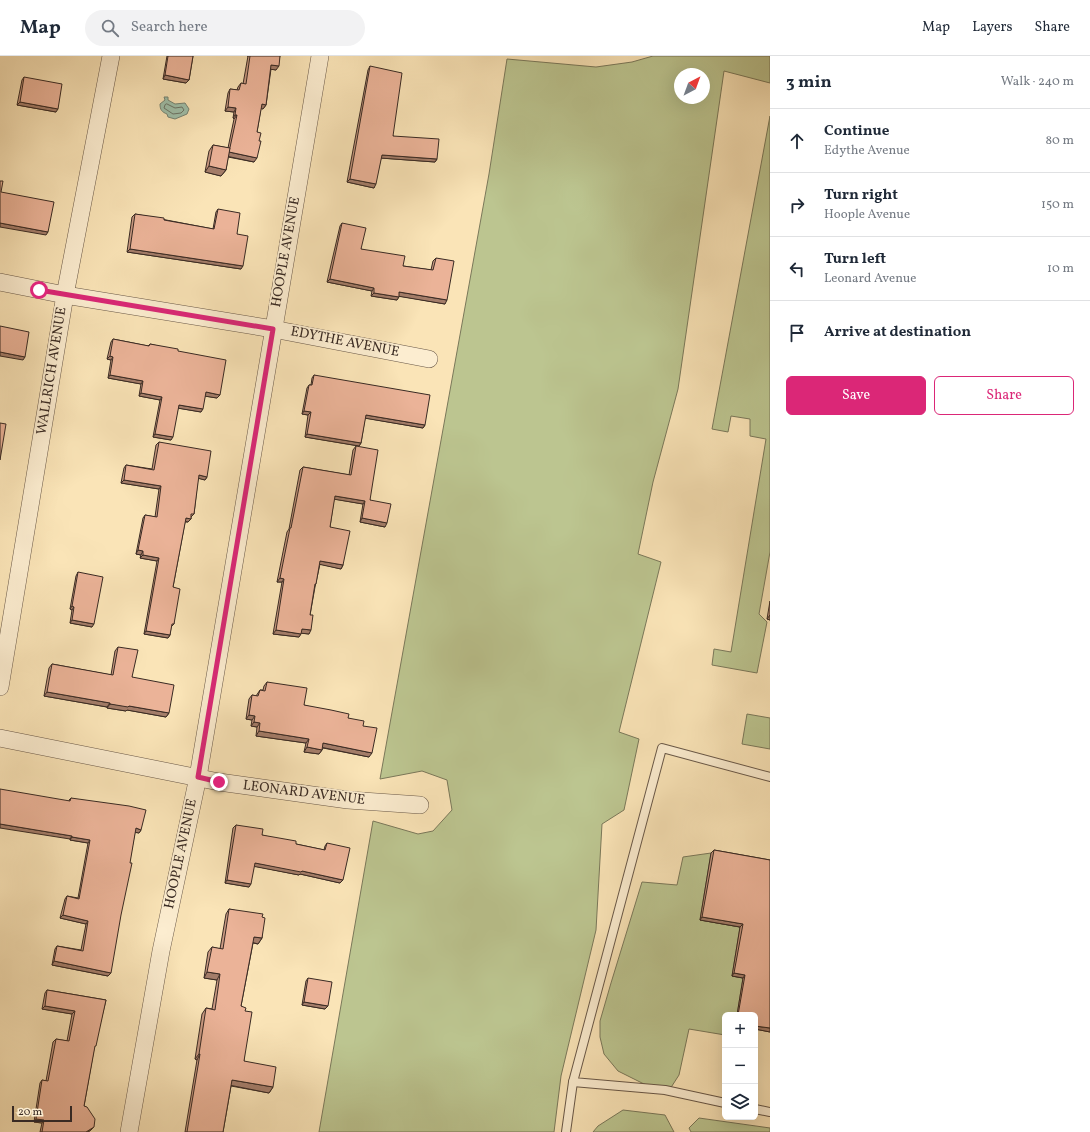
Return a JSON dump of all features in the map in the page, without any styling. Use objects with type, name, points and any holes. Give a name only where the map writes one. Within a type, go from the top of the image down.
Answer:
[{"type":"street","name":"WALLRICH AVENUE","points":[[0,687],[65,295],[111,56]]},
{"type":"street","name":"HOOPLE AVENUE","points":[[129,1132],[160,951],[198,777],[320,56]]},
{"type":"street","name":"EDYTHE AVENUE","points":[[0,282],[65,295],[273,329],[429,358]]},
{"type":"street","name":"LEONARD AVENUE","points":[[0,738],[198,777],[348,800],[420,805]]},
{"type":"lane","points":[[566,1132],[573,1082],[662,748],[770,777]]},
{"type":"lane","points":[[573,1082],[665,1090],[722,1102]]},
{"type":"lane","points":[[758,1110],[770,1112]]},
{"type":"green space","points":[[653,56],[770,56],[770,83],[724,71],[678,389],[653,482],[638,554],[661,562],[619,732],[639,739],[624,810],[602,824],[596,930],[561,1076],[554,1132],[319,1132],[373,821],[418,834],[433,831],[452,810],[447,780],[422,771],[380,779],[489,174],[507,59],[596,67],[632,62]]},
{"type":"green space","points":[[770,116],[770,552],[759,614],[767,622],[757,673],[712,665],[714,649],[731,652],[766,439],[750,436],[750,419],[731,416],[728,432],[712,429]]},
{"type":"green space","points":[[747,714],[770,718],[770,749],[742,744]]},
{"type":"green space","points":[[711,853],[700,920],[740,927],[732,976],[743,978],[737,1012],[722,1012],[722,1034],[689,1029],[679,1075],[670,1089],[646,1085],[618,1071],[604,1054],[600,1037],[600,1021],[642,882],[677,885],[683,857]]},
{"type":"green space","points":[[623,1110],[665,1115],[674,1132],[593,1132],[598,1126]]},
{"type":"green space","points":[[699,1118],[770,1128],[770,1132],[691,1132],[689,1128]]},
{"type":"water","points":[[164,97],[168,97],[168,100],[175,104],[185,103],[189,109],[187,114],[175,119],[168,117],[167,114],[160,108],[160,104],[165,100]]},
{"type":"building","points":[[168,56],[193,56],[189,80],[165,75]]},
{"type":"building","points":[[250,56],[280,56],[279,66],[271,65],[266,105],[262,104],[257,132],[261,133],[259,141],[261,141],[257,158],[229,152],[237,115],[235,115],[236,108],[228,107],[230,89],[239,90],[241,83],[246,84]]},
{"type":"building","points":[[370,66],[402,73],[393,136],[439,139],[437,159],[382,155],[376,184],[350,179]]},
{"type":"building","points":[[24,77],[62,84],[58,109],[20,102]]},
{"type":"building","points":[[213,145],[230,148],[226,170],[209,166]]},
{"type":"building","points":[[0,181],[3,181],[1,192],[54,202],[48,232],[0,223]]},
{"type":"building","points":[[218,209],[240,213],[237,234],[248,236],[243,266],[130,249],[135,214],[164,218],[164,220],[214,229]]},
{"type":"building","points":[[342,223],[366,228],[361,249],[405,256],[403,266],[433,270],[436,258],[454,261],[447,300],[399,292],[399,297],[374,293],[374,288],[330,279]]},
{"type":"building","points":[[0,326],[29,332],[25,357],[0,352]]},
{"type":"building","points":[[113,339],[149,346],[150,344],[178,349],[178,351],[226,360],[220,395],[206,392],[203,409],[179,405],[173,437],[155,434],[162,397],[141,393],[143,381],[110,375],[113,357],[110,356]]},
{"type":"building","points":[[314,375],[430,395],[425,425],[366,415],[361,443],[307,434],[311,412],[304,411],[309,385],[312,385]]},
{"type":"building","points":[[0,423],[6,424],[0,460]]},
{"type":"building","points":[[159,442],[211,451],[207,477],[199,475],[194,514],[191,514],[191,519],[186,518],[173,587],[180,589],[174,624],[172,624],[170,635],[146,631],[159,558],[143,555],[143,551],[138,550],[145,515],[157,517],[161,486],[124,480],[126,465],[154,470]]},
{"type":"building","points":[[356,446],[378,450],[370,500],[391,504],[387,523],[362,518],[365,501],[335,496],[330,527],[350,531],[343,565],[320,561],[310,615],[313,615],[311,630],[302,629],[301,634],[276,630],[284,579],[280,578],[303,467],[351,475]]},
{"type":"building","points":[[78,572],[103,577],[94,624],[72,620],[74,607],[72,606]]},
{"type":"building","points":[[118,647],[138,650],[132,677],[174,685],[169,713],[47,692],[52,664],[113,675]]},
{"type":"building","points":[[267,682],[307,688],[304,705],[349,714],[348,718],[364,721],[363,726],[377,728],[372,753],[323,743],[322,750],[307,747],[309,739],[259,731],[260,723],[254,722],[255,716],[249,715],[252,695],[258,696],[260,690],[265,691]]},
{"type":"building","points":[[0,789],[70,801],[71,798],[129,806],[146,810],[141,830],[136,828],[130,863],[132,863],[111,973],[54,961],[57,946],[83,951],[88,921],[63,915],[67,896],[79,899],[90,840],[0,824]]},
{"type":"building","points":[[236,825],[263,829],[262,835],[296,841],[296,844],[325,850],[327,843],[350,848],[343,880],[255,863],[251,884],[227,880]]},
{"type":"building","points":[[714,850],[770,860],[770,1028],[758,1026],[758,1012],[739,1012],[745,975],[734,973],[743,924],[702,917]]},
{"type":"building","points":[[229,909],[263,914],[262,917],[265,918],[262,938],[254,937],[241,1006],[246,1008],[245,1011],[252,1012],[244,1061],[276,1067],[273,1087],[232,1080],[223,1132],[187,1132],[206,1008],[215,1010],[220,974],[207,972],[212,947],[223,949]]},
{"type":"building","points":[[308,978],[332,982],[328,1006],[304,1002]]},
{"type":"building","points":[[47,990],[106,1000],[95,1046],[84,1106],[87,1107],[95,1119],[94,1127],[86,1132],[42,1132],[44,1120],[36,1119],[42,1080],[48,1081],[56,1039],[69,1041],[75,1011],[45,1006]]},
{"type":"route","points":[[39,290],[273,329],[198,777],[219,782]]}]
